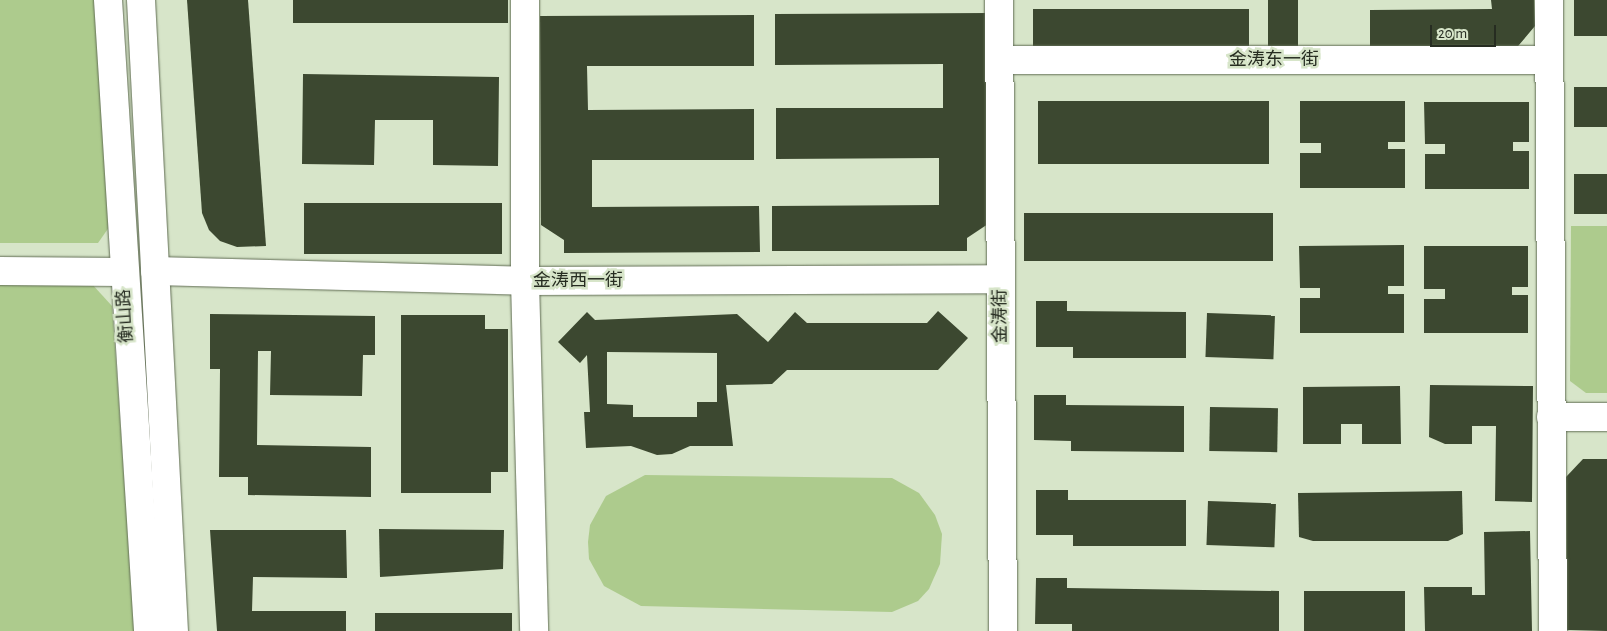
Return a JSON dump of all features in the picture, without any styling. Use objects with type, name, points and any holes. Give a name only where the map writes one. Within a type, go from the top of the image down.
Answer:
[{"type":"street","name":"衡山路","points":[[108,0],[123,272],[148,631]]},
{"type":"street","name":"衡山路","points":[[141,0],[174,631]]},
{"type":"street","points":[[525,0],[525,281],[534,631]]},
{"type":"street","name":"金涛街","points":[[999,0],[1003,631]]},
{"type":"street","points":[[1549,0],[1553,631]]},
{"type":"street","name":"金涛东一街","points":[[999,60],[1549,60]]},
{"type":"street","name":"金涛西一街","points":[[155,271],[525,281],[1001,279]]},
{"type":"street","points":[[0,272],[123,272]]},
{"type":"street","points":[[1551,416],[1607,417]]},
{"type":"green space","points":[[0,0],[98,0],[112,223],[98,243],[0,243]]},
{"type":"green space","points":[[1571,226],[1607,226],[1607,393],[1586,393],[1570,381]]},
{"type":"green space","points":[[91,283],[112,306],[135,631],[0,631],[0,285]]},
{"type":"green space","points":[[645,475],[892,478],[919,493],[935,515],[942,534],[940,564],[929,589],[918,601],[892,612],[641,606],[604,586],[589,559],[588,542],[590,525],[606,496]]},
{"type":"building","points":[[187,0],[248,0],[266,246],[237,247],[220,241],[209,230],[202,213]]},
{"type":"building","points":[[293,0],[508,0],[508,23],[293,23]]},
{"type":"building","points":[[1268,0],[1298,0],[1298,49],[1268,49]]},
{"type":"building","points":[[1491,0],[1534,0],[1535,26],[1513,52],[1370,54],[1370,10],[1492,9]]},
{"type":"building","points":[[1574,0],[1607,0],[1607,36],[1574,36]]},
{"type":"building","points":[[1033,9],[1249,9],[1249,50],[1033,50]]},
{"type":"building","points":[[990,13],[991,222],[967,238],[967,251],[772,251],[772,206],[939,205],[939,158],[776,159],[776,108],[943,108],[943,64],[775,65],[775,14]]},
{"type":"building","points":[[754,15],[754,66],[587,66],[588,110],[754,109],[754,160],[592,160],[592,207],[759,206],[760,252],[564,253],[564,240],[541,225],[540,16]]},
{"type":"building","points":[[303,74],[499,77],[498,166],[433,165],[433,120],[375,120],[374,165],[302,164]]},
{"type":"building","points":[[1574,87],[1607,87],[1607,127],[1574,127]]},
{"type":"building","points":[[1038,101],[1269,101],[1269,164],[1038,164]]},
{"type":"building","points":[[1300,101],[1405,101],[1405,142],[1388,142],[1388,149],[1405,149],[1405,188],[1300,188],[1300,153],[1321,153],[1321,143],[1300,143]]},
{"type":"building","points":[[1424,102],[1529,102],[1529,142],[1513,142],[1513,151],[1529,151],[1529,189],[1425,189],[1425,154],[1445,154],[1445,144],[1425,144]]},
{"type":"building","points":[[1574,174],[1607,174],[1607,214],[1574,214]]},
{"type":"building","points":[[304,203],[502,203],[502,254],[304,254]]},
{"type":"building","points":[[1024,213],[1273,213],[1273,261],[1024,261]]},
{"type":"building","points":[[1404,245],[1404,286],[1388,286],[1388,294],[1404,294],[1404,333],[1300,333],[1300,298],[1320,298],[1320,288],[1300,288],[1299,246]]},
{"type":"building","points":[[1424,246],[1528,246],[1528,287],[1512,287],[1512,295],[1528,295],[1528,333],[1424,333],[1424,299],[1445,299],[1445,289],[1424,289]]},
{"type":"building","points":[[1036,301],[1067,301],[1067,311],[1186,312],[1186,358],[1073,358],[1073,347],[1036,347]]},
{"type":"building","points":[[938,311],[968,338],[938,370],[787,370],[772,384],[726,385],[733,446],[690,446],[672,454],[657,455],[631,446],[586,448],[584,412],[590,412],[587,355],[580,363],[558,342],[587,312],[595,320],[737,314],[768,342],[795,312],[807,323],[927,323]],"holes":[[[607,352],[717,353],[717,402],[697,402],[697,417],[633,417],[633,405],[607,404]]]},
{"type":"building","points":[[1207,313],[1275,315],[1273,359],[1205,357]]},
{"type":"building","points":[[210,314],[375,316],[375,355],[363,355],[362,396],[270,395],[271,351],[258,351],[257,445],[371,447],[371,497],[248,495],[248,477],[219,477],[220,369],[210,369]]},
{"type":"building","points":[[401,315],[485,315],[485,329],[508,329],[508,472],[491,472],[491,493],[401,493]]},
{"type":"building","points":[[1430,385],[1533,386],[1532,502],[1495,501],[1496,426],[1472,426],[1472,444],[1445,444],[1429,437]]},
{"type":"building","points":[[1400,386],[1401,444],[1362,444],[1362,424],[1341,424],[1341,444],[1303,444],[1303,387]]},
{"type":"building","points":[[1034,395],[1066,395],[1066,405],[1184,406],[1184,452],[1071,451],[1071,441],[1034,440]]},
{"type":"building","points":[[1210,407],[1278,408],[1277,452],[1209,451]]},
{"type":"building","points":[[1583,459],[1607,459],[1607,631],[1567,630],[1566,477]]},
{"type":"building","points":[[1036,490],[1068,490],[1068,500],[1186,500],[1186,546],[1073,546],[1073,535],[1036,535]]},
{"type":"building","points":[[1462,491],[1463,534],[1448,541],[1313,541],[1299,537],[1298,493]]},
{"type":"building","points":[[1208,501],[1276,503],[1274,547],[1206,545]]},
{"type":"building","points":[[379,529],[504,530],[503,569],[380,577]]},
{"type":"building","points":[[210,530],[346,530],[347,578],[253,577],[252,611],[346,611],[346,631],[217,631]]},
{"type":"building","points":[[1530,531],[1532,631],[1425,631],[1424,587],[1472,587],[1472,595],[1485,595],[1484,532]]},
{"type":"building","points":[[1036,578],[1067,578],[1067,588],[1279,591],[1279,631],[1072,631],[1072,624],[1035,624]]},
{"type":"building","points":[[1304,591],[1405,591],[1405,631],[1304,631]]},
{"type":"building","points":[[375,613],[512,613],[512,631],[375,631]]}]
